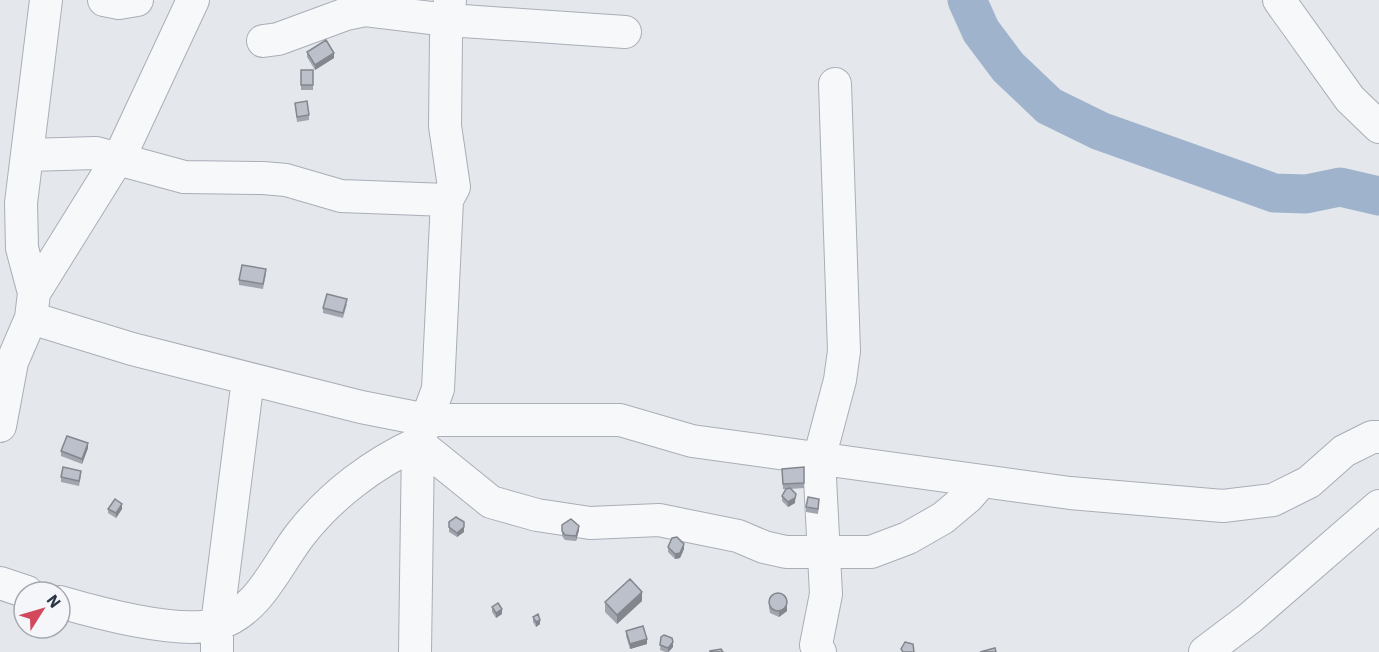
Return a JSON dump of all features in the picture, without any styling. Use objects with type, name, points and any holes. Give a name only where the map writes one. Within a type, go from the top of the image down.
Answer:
[{"type":"lane","points":[[33,305],[22,248],[21,203],[46,0]]},
{"type":"lane","points":[[104,0],[119,3],[137,0]]},
{"type":"lane","points":[[0,426],[6,366],[33,305],[118,160],[193,0]]},
{"type":"lane","points":[[1279,0],[1350,99],[1379,127]]},
{"type":"lane","points":[[263,41],[278,39],[346,14],[365,10],[449,10],[625,32]]},
{"type":"lane","points":[[415,652],[423,431],[438,389],[447,200],[454,187],[445,126],[449,10]]},
{"type":"lane","points":[[820,652],[816,645],[826,594],[819,459],[840,380],[844,351],[835,84]]},
{"type":"lane","points":[[28,155],[96,153],[184,177],[286,180],[341,196],[447,200]]},
{"type":"lane","points":[[33,305],[132,350],[361,407],[423,431],[620,420],[692,441],[1070,493],[1223,506],[1273,500],[1309,482],[1344,451],[1372,437],[1379,437]]},
{"type":"lane","points":[[217,638],[248,379]]},
{"type":"lane","points":[[423,431],[491,502],[537,515],[590,523],[659,520],[738,536],[764,547],[786,552],[871,552],[908,538],[943,518],[968,497],[982,481]]},
{"type":"lane","points":[[217,638],[273,579],[301,534],[338,497],[375,465],[423,431]]},
{"type":"lane","points":[[1205,652],[1250,618],[1379,506]]},
{"type":"lane","points":[[72,605],[217,638]]},
{"type":"building","points":[[326,40],[334,53],[315,65],[307,52]]},
{"type":"building","points":[[301,70],[313,70],[313,85],[301,85]]},
{"type":"building","points":[[307,101],[309,115],[297,117],[295,103]]},
{"type":"building","points":[[242,265],[266,269],[263,284],[239,280]]},
{"type":"building","points":[[327,294],[347,299],[343,313],[323,308]]},
{"type":"building","points":[[67,436],[88,443],[82,459],[61,451]]},
{"type":"building","points":[[63,467],[81,471],[79,481],[61,477]]},
{"type":"building","points":[[804,467],[804,483],[783,484],[782,469]]},
{"type":"building","points":[[790,488],[796,494],[795,498],[788,502],[782,496],[786,489]]},
{"type":"building","points":[[808,497],[819,499],[818,509],[806,507]]},
{"type":"building","points":[[115,499],[122,504],[116,513],[108,509]]},
{"type":"building","points":[[456,517],[464,522],[464,527],[457,533],[449,527],[449,522]]},
{"type":"building","points":[[571,519],[579,526],[576,536],[565,535],[562,531],[562,525]]},
{"type":"building","points":[[677,537],[684,544],[680,553],[675,554],[668,547],[672,538]]},
{"type":"building","points":[[630,579],[642,592],[617,615],[605,602]]},
{"type":"building","points":[[778,593],[784,596],[787,602],[784,608],[778,611],[772,608],[769,602],[772,596]]},
{"type":"building","points":[[498,603],[502,609],[496,613],[492,607]]},
{"type":"building","points":[[538,614],[540,620],[536,622],[533,617]]},
{"type":"building","points":[[643,626],[647,639],[630,644],[626,631]]},
{"type":"building","points":[[664,635],[672,638],[673,642],[668,648],[660,645],[661,637]]},
{"type":"building","points":[[905,642],[913,644],[914,652],[903,652],[901,649]]},
{"type":"building","points":[[995,648],[996,652],[980,652]]},
{"type":"building","points":[[721,649],[723,652],[710,652],[710,651]]},
{"type":"waterway","points":[[967,0],[981,31],[1008,67],[1049,106],[1100,131],[1274,193],[1306,194],[1340,187],[1379,196]]}]
